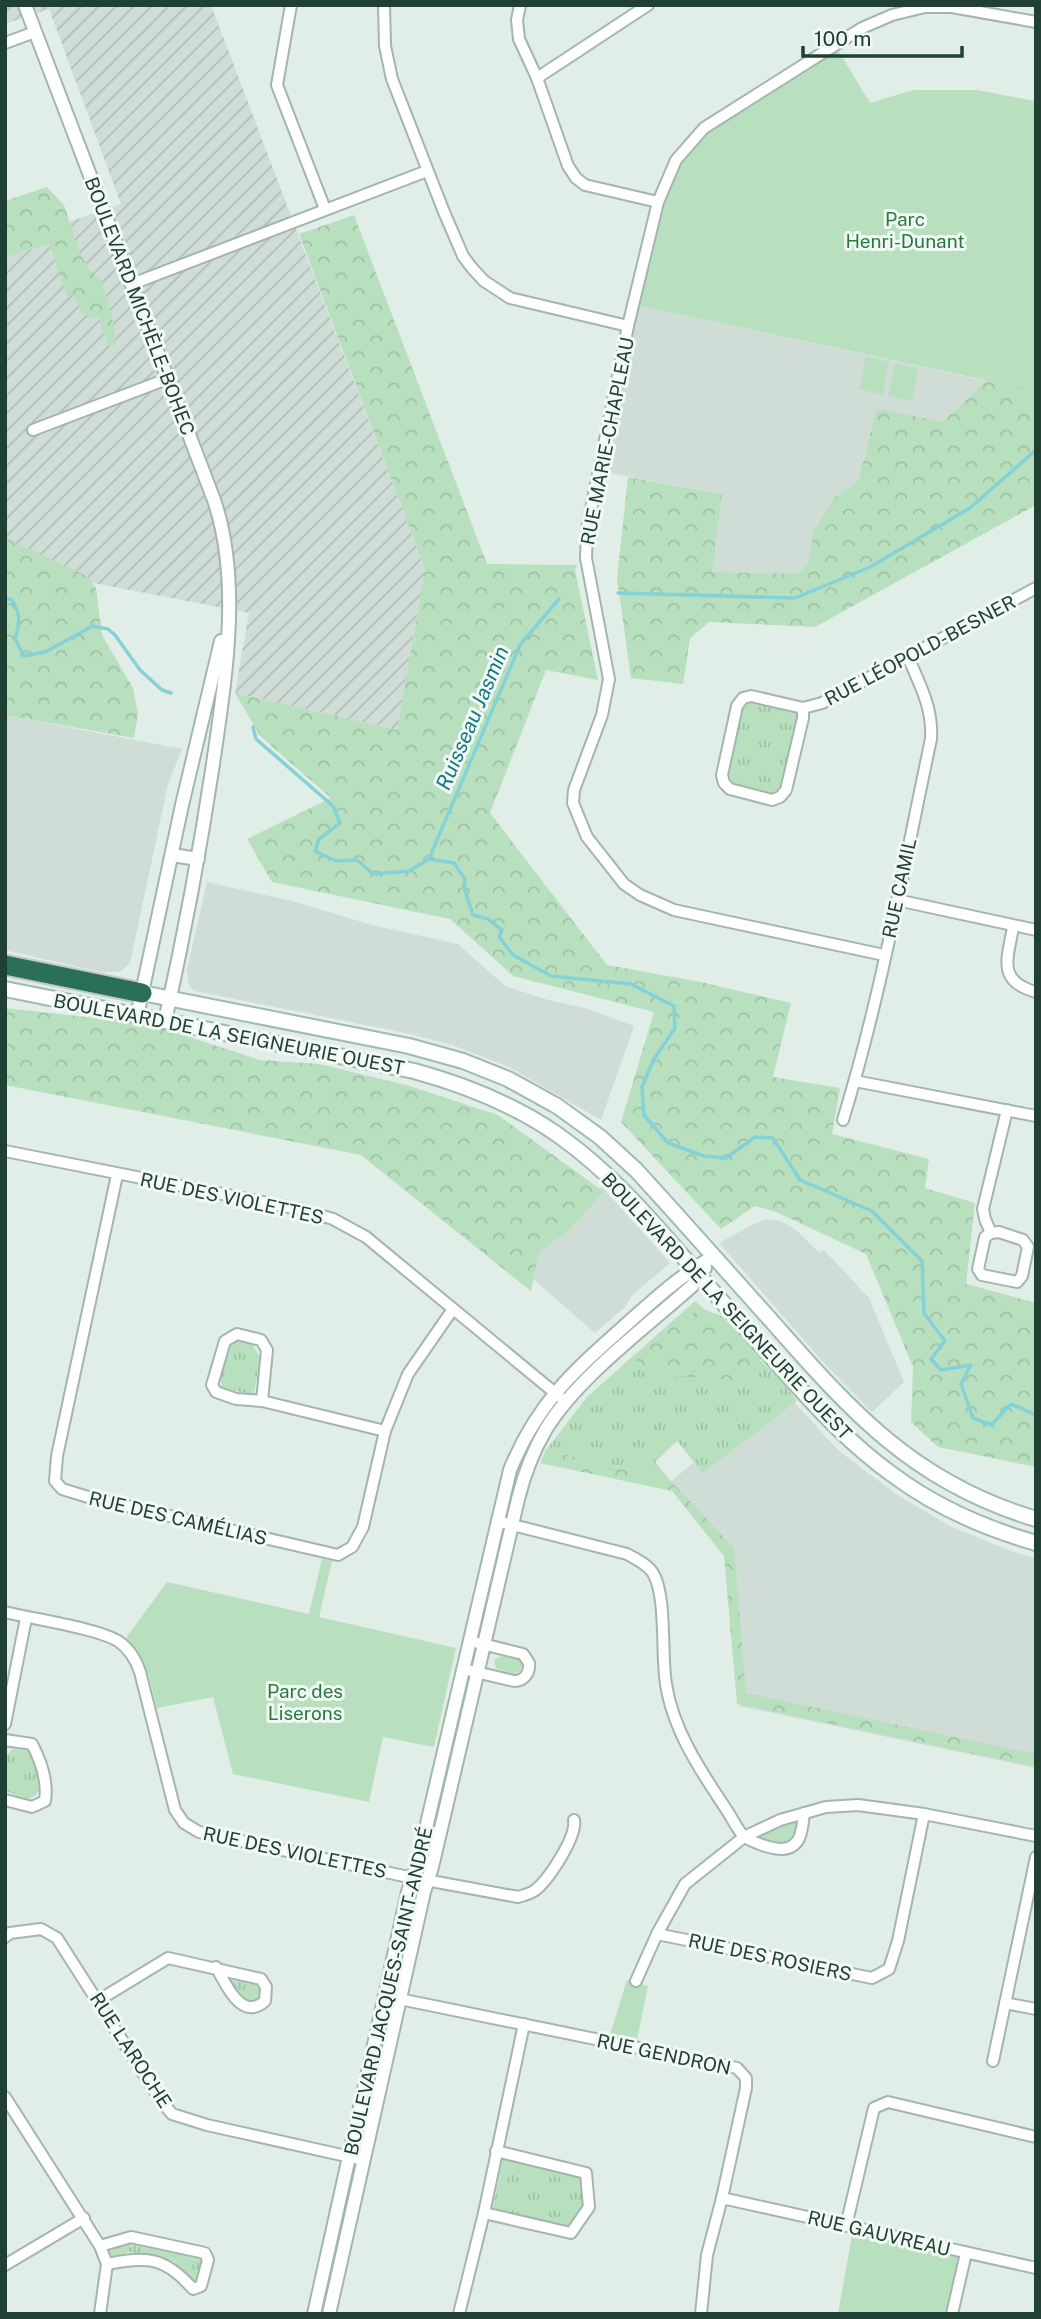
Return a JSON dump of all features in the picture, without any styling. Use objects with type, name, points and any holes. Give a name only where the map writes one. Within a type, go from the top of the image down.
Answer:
[{"type":"highway","points":[[5,965],[142,993]]},
{"type":"main road","name":"BOULEVARD DE LA SEIGNEURIE OUEST","points":[[5,989],[414,1071],[456,1083],[512,1107],[573,1146],[621,1188],[844,1435],[893,1476],[925,1497],[969,1520],[1036,1544]]},
{"type":"main road","name":"BOULEVARD DE LA SEIGNEURIE OUEST","points":[[142,993],[423,1049],[463,1061],[535,1093],[600,1137],[636,1170],[833,1390],[874,1431],[911,1459],[978,1498],[1036,1519]]},
{"type":"main road","points":[[456,1083],[463,1061]]},
{"type":"main road","points":[[969,1520],[978,1498]]},
{"type":"street","name":"BOULEVARD MICHÈLE-BOHEC","points":[[25,5],[220,521],[228,566],[223,691],[198,859],[165,1021]]},
{"type":"street","points":[[291,5],[277,85],[325,209]]},
{"type":"street","points":[[384,5],[384,34],[389,68],[427,171],[463,256],[484,281],[510,298],[628,327]]},
{"type":"street","points":[[520,5],[517,20],[519,39],[537,78],[568,166],[576,178],[585,185],[658,202]]},
{"type":"street","points":[[537,78],[648,5]]},
{"type":"street","name":"RUE MARIE-CHAPLEAU","points":[[884,955],[674,910],[640,895],[624,884],[587,837],[573,803],[574,790],[602,715],[609,679],[587,567],[586,544],[628,327],[658,202],[676,160],[704,128],[862,28],[892,15],[925,6],[953,7],[1036,22]]},
{"type":"street","points":[[5,43],[36,32]]},
{"type":"street","points":[[132,284],[427,171]]},
{"type":"street","points":[[33,430],[167,379]]},
{"type":"street","name":"RUE LÉOPOLD-BESNER","points":[[803,708],[786,790],[780,797],[772,800],[730,789],[724,783],[722,775],[737,706],[743,698],[751,696],[803,708],[822,704],[1036,588]]},
{"type":"street","name":"BOULEVARD MICHÈLE-BOHEC","points":[[137,1016],[208,689],[228,613]]},
{"type":"street","name":"RUE CAMIL","points":[[843,1120],[855,1080],[897,900],[931,739],[929,706],[908,657]]},
{"type":"street","points":[[172,855],[198,859]]},
{"type":"street","points":[[897,900],[1036,930]]},
{"type":"street","points":[[1013,927],[1006,969],[1011,979],[1023,989],[1036,992]]},
{"type":"street","points":[[855,1080],[1036,1116]]},
{"type":"street","points":[[991,1233],[983,1209],[1007,1111]]},
{"type":"street","name":"RUE DES VIOLETTES","points":[[5,1151],[298,1209],[333,1220],[366,1237],[566,1402]]},
{"type":"street","name":"RUE DES CAMÉLIAS","points":[[117,1175],[57,1456],[55,1481],[62,1489],[338,1555],[352,1547],[363,1527],[385,1431],[408,1374],[453,1309]]},
{"type":"street","points":[[991,1233],[1023,1240],[1028,1247],[1022,1276],[1017,1282],[982,1275],[978,1269],[985,1237],[991,1233]]},
{"type":"street","points":[[696,1272],[713,1256]]},
{"type":"street","name":"BOULEVARD JACQUES-SAINT-ANDRÉ","points":[[314,2314],[385,1996],[510,1470],[517,1451],[554,1392],[682,1275],[696,1272],[692,1286],[566,1402],[547,1428],[520,1489],[399,1999],[329,2314]]},
{"type":"street","points":[[262,1401],[267,1350],[261,1340],[237,1334],[226,1340],[212,1385],[216,1392],[236,1399],[262,1401],[385,1431]]},
{"type":"street","points":[[497,1521],[627,1554],[642,1562],[653,1573],[659,1593],[665,1683],[672,1710],[683,1739],[744,1837],[769,1847],[782,1849],[794,1846],[800,1838],[804,1813]]},
{"type":"street","name":"RUE DES VIOLETTES","points":[[5,1612],[108,1637],[130,1652],[140,1672],[173,1804],[189,1827],[210,1835],[512,1897],[525,1895],[541,1885],[569,1842],[575,1829],[574,1820]]},
{"type":"street","points":[[5,1724],[26,1618]]},
{"type":"street","points":[[463,1669],[517,1681],[524,1678],[528,1671],[527,1659],[523,1654],[469,1641]]},
{"type":"street","points":[[5,1740],[33,1744],[41,1761],[47,1791],[45,1801],[32,1807],[5,1800]]},
{"type":"street","points":[[636,1981],[657,1934],[685,1884],[744,1837],[780,1820],[826,1807],[858,1805],[924,1814],[1036,1836]]},
{"type":"street","name":"RUE DES ROSIERS","points":[[657,1934],[872,1979],[889,1969],[898,1941],[924,1814]]},
{"type":"street","points":[[993,2061],[1036,1857]]},
{"type":"street","name":"RUE LAROCHE","points":[[5,1937],[10,1933],[41,1929],[57,1938],[159,2098],[172,2113],[207,2126],[364,2160]]},
{"type":"street","points":[[99,2000],[168,1958],[216,1967],[261,1979],[266,1987],[265,2001],[259,2006],[245,2007],[239,2003],[216,1967]]},
{"type":"street","name":"RUE GENDRON","points":[[385,1996],[737,2068],[746,2078],[746,2088],[707,2255],[701,2314]]},
{"type":"street","points":[[1005,2003],[1036,2009]]},
{"type":"street","points":[[459,2314],[484,2213],[524,2024]]},
{"type":"street","points":[[5,2097],[100,2246],[107,2264],[100,2314]]},
{"type":"street","points":[[846,2226],[874,2108],[888,2102],[1036,2137]]},
{"type":"street","points":[[484,2213],[571,2233],[589,2207],[586,2173],[496,2151]]},
{"type":"street","name":"RUE GAUVREAU","points":[[722,2198],[1036,2268]]},
{"type":"street","points":[[5,2265],[84,2218]]},
{"type":"street","points":[[100,2246],[131,2237],[205,2253],[208,2260],[201,2286],[193,2289],[178,2272],[164,2264],[135,2258],[107,2264]]},
{"type":"street","points":[[952,2314],[966,2253]]},
{"type":"shaded area","points":[[5,5],[211,5],[425,569],[397,730],[235,693],[249,613],[78,580],[5,545],[5,244],[121,204],[49,9],[5,24]]},
{"type":"shaded area","points":[[636,305],[986,381],[942,422],[877,408],[858,481],[810,580],[711,572],[722,494],[599,471]]},
{"type":"shaded area","points":[[5,715],[182,749],[168,784],[130,963],[120,972],[100,972],[5,950]]},
{"type":"shaded area","points":[[207,882],[292,901],[372,925],[458,944],[505,986],[585,1008],[634,1026],[601,1120],[509,1067],[452,1045],[406,1033],[195,991],[189,986],[187,970]]},
{"type":"shaded area","points":[[602,1187],[670,1263],[633,1294],[625,1307],[595,1333],[517,1265]]},
{"type":"shaded area","points":[[766,1219],[780,1221],[795,1229],[819,1253],[824,1250],[869,1298],[904,1382],[872,1412],[825,1364],[719,1243]]},
{"type":"shaded area","points":[[781,1388],[839,1451],[896,1494],[950,1526],[1010,1551],[1036,1558],[1036,1768],[739,1706],[726,1558],[667,1485]]},
{"type":"green space","name":"Parc Henri-Dunant","points":[[835,45],[870,103],[913,90],[977,90],[1036,101],[1036,391],[636,305],[659,202],[677,163],[701,130]]},
{"type":"green space","points":[[1036,110],[1036,505],[815,627],[709,622],[690,638],[683,684],[631,678],[617,578],[628,477],[722,494],[712,572],[799,574],[808,564],[814,531],[834,498],[858,481],[877,408],[942,422],[986,381]]},
{"type":"green space","points":[[47,187],[64,205],[79,252],[91,272],[102,281],[114,325],[116,345],[108,346],[98,317],[88,319],[86,313],[82,314],[74,295],[67,296],[49,244],[5,257],[5,201]]},
{"type":"green space","points":[[354,215],[487,564],[577,565],[575,570],[598,680],[546,670],[490,813],[607,965],[701,982],[791,1003],[773,1077],[840,1088],[832,1134],[929,1159],[925,1188],[975,1203],[966,1284],[1036,1303],[1036,1467],[938,1447],[911,1422],[913,1367],[866,1254],[776,1212],[755,1206],[721,1229],[621,1122],[654,1012],[513,976],[450,919],[272,882],[247,839],[331,798],[260,736],[235,693],[397,730],[425,569],[299,234]]},
{"type":"green space","points":[[866,357],[889,362],[883,395],[859,389]]},
{"type":"green space","points":[[895,364],[918,369],[912,401],[888,396]]},
{"type":"green space","points":[[5,538],[87,576],[96,588],[102,635],[133,688],[138,714],[134,738],[5,715]]},
{"type":"green space","points":[[743,698],[803,708],[780,797],[724,783]]},
{"type":"green space","points":[[5,1008],[150,1024],[260,1060],[319,1064],[406,1085],[498,1115],[604,1192],[567,1232],[539,1252],[531,1291],[361,1155],[5,1085]]},
{"type":"green space","points":[[695,1301],[776,1375],[797,1401],[703,1473],[677,1441],[655,1462],[670,1480],[546,1450],[587,1397]]},
{"type":"green space","points":[[703,1309],[722,1316],[761,1358],[758,1373],[752,1379],[646,1374],[638,1368],[636,1358],[675,1322]]},
{"type":"green space","points":[[233,1341],[252,1344],[260,1357],[254,1395],[223,1388],[219,1378]]},
{"type":"green space","points":[[546,1450],[670,1480],[734,1548],[746,1693],[1036,1754],[1036,1767],[737,1704],[724,1556],[672,1491],[540,1463]]},
{"type":"green space","name":"Parc des Liserons","points":[[322,1559],[332,1561],[319,1617],[456,1648],[434,1747],[383,1737],[369,1802],[233,1774],[213,1697],[157,1708],[143,1662],[126,1638],[167,1582],[309,1614]]},
{"type":"green space","points":[[501,1656],[519,1660],[522,1665],[520,1671],[514,1674],[496,1668],[494,1660]]},
{"type":"green space","points":[[13,1749],[28,1751],[36,1765],[39,1790],[35,1796],[27,1799],[5,1791],[6,1756]]},
{"type":"green space","points":[[800,1818],[797,1838],[782,1845],[755,1839],[781,1825]]},
{"type":"green space","points":[[230,1980],[254,1983],[260,1990],[259,1999],[245,2002]]},
{"type":"green space","points":[[627,1980],[648,1986],[637,2040],[610,2035]]},
{"type":"green space","points":[[503,2158],[581,2176],[584,2206],[569,2228],[492,2212]]},
{"type":"green space","points":[[852,2235],[958,2258],[946,2314],[838,2314]]},
{"type":"green space","points":[[133,2242],[198,2256],[202,2262],[199,2279],[193,2281],[173,2261],[130,2252],[112,2257],[109,2250]]},
{"type":"waterway","name":"Ruisseau Jasmin","points":[[618,593],[795,598],[870,567],[970,508],[1036,450]]},
{"type":"waterway","points":[[5,598],[12,600],[17,610],[19,623],[15,639],[24,656],[45,652],[93,626],[108,629],[140,670],[162,690],[171,693]]},
{"type":"waterway","name":"Ruisseau Jasmin","points":[[429,859],[520,645],[559,599]]},
{"type":"waterway","points":[[253,727],[256,739],[333,806],[340,823],[319,839],[315,851],[336,861],[357,860],[373,874],[409,871],[429,859],[454,863],[465,879],[464,887],[473,915],[488,919],[502,930],[499,937],[513,955],[551,976],[631,984],[674,1006],[675,1028],[654,1059],[642,1087],[644,1115],[668,1143],[704,1156],[726,1158],[755,1137],[773,1138],[800,1180],[872,1211],[922,1261],[924,1313],[945,1341],[931,1359],[941,1370],[971,1365],[961,1384],[973,1418],[991,1425],[1011,1404],[1036,1415]]}]
